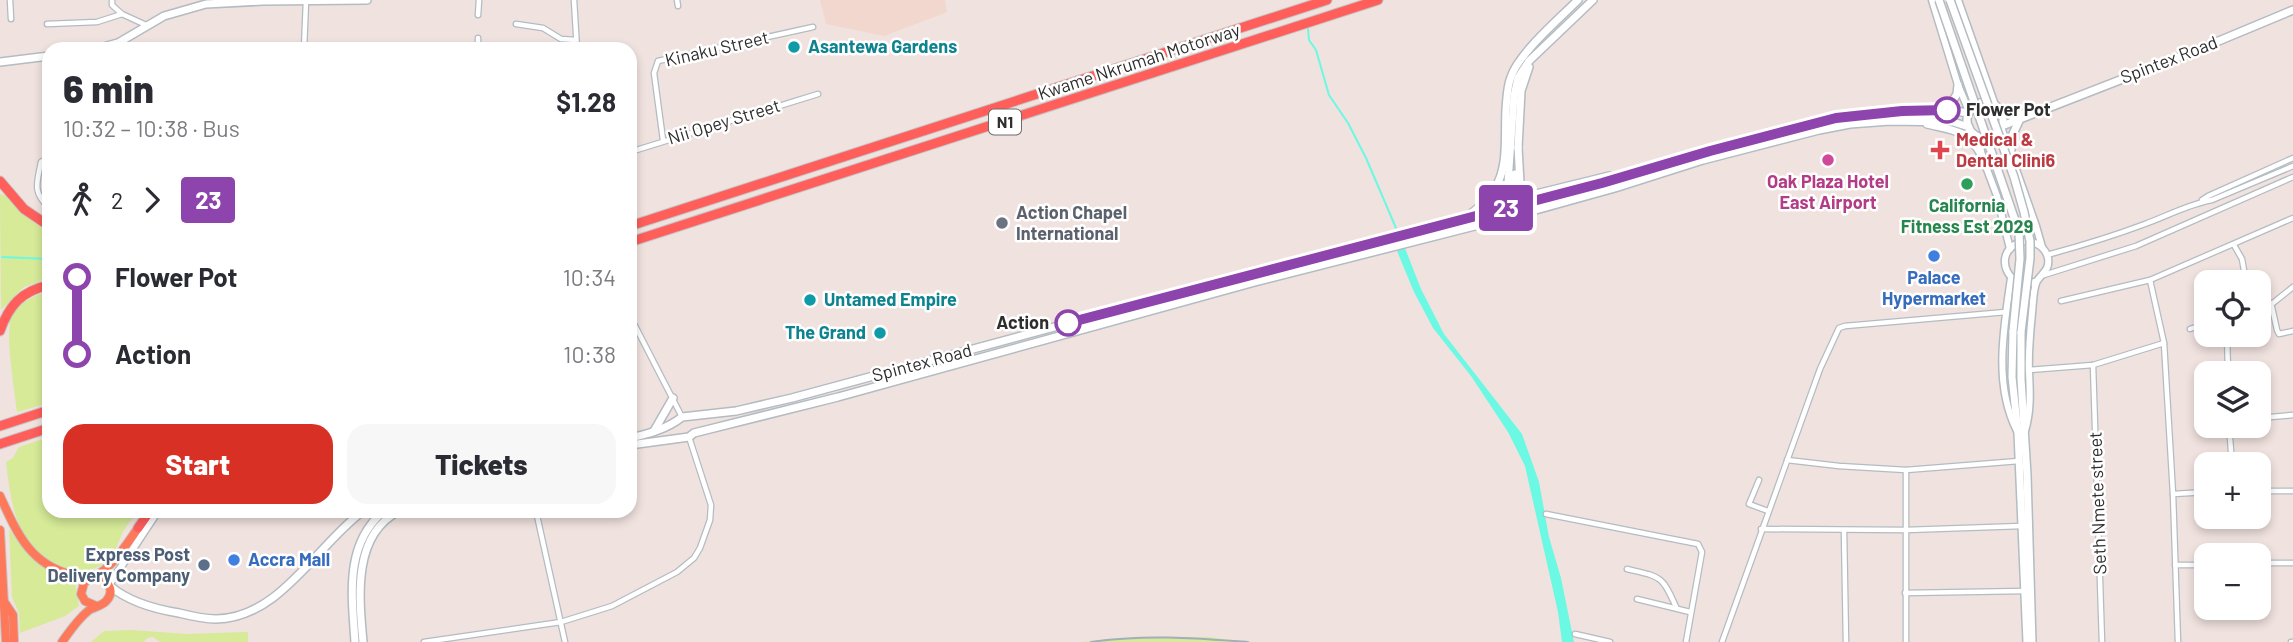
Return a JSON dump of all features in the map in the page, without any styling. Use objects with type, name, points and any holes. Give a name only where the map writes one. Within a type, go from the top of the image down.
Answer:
[{"type":"highway","name":"Kwame Nkrumah Motorway","points":[[637,224],[1327,0]]},
{"type":"highway","name":"Kwame Nkrumah Motorway","points":[[637,240],[1378,0]]},
{"type":"highway","points":[[0,181],[24,209],[42,221]]},
{"type":"highway","points":[[0,331],[6,313],[19,297],[42,287]]},
{"type":"highway","points":[[0,426],[42,412]]},
{"type":"highway","points":[[0,444],[42,430]]},
{"type":"highway","points":[[0,496],[25,546],[42,562],[62,572],[105,579],[110,585],[108,599],[75,624],[62,642]]},
{"type":"highway","points":[[96,606],[85,601],[81,594],[84,583],[114,560],[145,518]]},
{"type":"highway","points":[[0,530],[6,642]]},
{"type":"highway","points":[[4,600],[13,615],[14,642]]},
{"type":"main road","points":[[120,42],[164,16],[209,2],[367,0]]},
{"type":"main road","points":[[1466,218],[1489,200],[1502,176],[1508,86],[1513,70],[1525,53],[1578,0]]},
{"type":"main road","points":[[1510,217],[1515,87],[1521,70],[1593,0]]},
{"type":"main road","points":[[1939,0],[2019,232],[2017,332]]},
{"type":"main road","points":[[1950,0],[2014,177],[2027,223],[2030,258],[2012,377],[2021,433],[2030,642]]},
{"type":"main road","name":"Spintex Road","points":[[2001,127],[2293,10]]},
{"type":"main road","points":[[1552,27],[1566,26]]},
{"type":"main road","points":[[1536,54],[1526,72],[1521,91],[1518,147],[1520,183],[1531,194],[1536,194],[1624,172],[1647,169]]},
{"type":"main road","points":[[0,62],[42,57]]},
{"type":"main road","points":[[1947,110],[1955,99],[1958,85]]},
{"type":"main road","points":[[1981,103],[1994,105],[2001,113],[2001,127],[1992,136],[1978,136],[1969,127],[1969,112],[1981,103]]},
{"type":"main road","name":"Spintex Road","points":[[2001,113],[2012,116],[2045,110]]},
{"type":"main road","name":"Spintex Road","points":[[637,436],[683,419],[736,411],[792,398],[1836,118],[1902,111],[1969,112]]},
{"type":"main road","points":[[2011,150],[2011,138],[2020,120]]},
{"type":"main road","points":[[1917,121],[1962,132],[1976,145],[1982,156]]},
{"type":"main road","name":"Spintex Road","points":[[637,444],[688,435],[838,397],[1255,282],[1510,217],[1703,160],[1829,128],[1850,124],[1917,121],[1953,122],[1969,127]]},
{"type":"main road","points":[[1509,207],[1518,147]]},
{"type":"main road","points":[[653,432],[673,398]]},
{"type":"main road","points":[[683,419],[695,424],[688,435],[676,431],[683,419]]},
{"type":"main road","points":[[2021,433],[2022,526],[2030,642]]},
{"type":"main road","points":[[110,585],[119,594],[158,609],[213,619],[234,617],[273,599],[355,518]]},
{"type":"main road","points":[[355,642],[352,599],[354,563],[360,540],[377,518]]},
{"type":"main road","points":[[363,642],[360,610],[362,566],[376,529],[388,518]]},
{"type":"street","points":[[10,0],[11,19]]},
{"type":"street","points":[[112,0],[112,5],[122,14],[146,25]]},
{"type":"street","points":[[478,15],[479,0]]},
{"type":"street","points":[[516,24],[543,27],[561,39],[576,40],[574,0]]},
{"type":"street","points":[[1932,0],[1969,112]]},
{"type":"street","points":[[1958,0],[1994,105]]},
{"type":"street","points":[[304,42],[306,1]]},
{"type":"street","points":[[47,24],[97,22],[122,14]]},
{"type":"street","name":"Kinaku Street","points":[[663,140],[654,73],[658,61],[813,27]]},
{"type":"street","name":"Nii Opey Street","points":[[637,149],[818,94]]},
{"type":"street","points":[[2001,127],[2047,255],[2048,263],[2044,275]]},
{"type":"street","points":[[1978,136],[2010,249],[2005,263],[2011,278],[2002,351],[2004,383],[2012,422],[2021,433],[2028,420],[2031,394],[2030,331],[2037,281]]},
{"type":"street","points":[[2200,202],[2293,158]]},
{"type":"street","points":[[42,162],[36,190],[42,200]]},
{"type":"street","points":[[2047,255],[2099,240],[2200,202],[2212,200],[2293,166]]},
{"type":"street","points":[[2011,278],[2024,284],[2037,281],[2044,275],[2136,246],[2293,177]]},
{"type":"street","points":[[2061,301],[2150,280],[2293,218]]},
{"type":"street","points":[[2010,249],[2018,243],[2028,241],[2042,247]]},
{"type":"street","points":[[2234,245],[2244,270]]},
{"type":"street","points":[[2150,280],[2164,344],[2178,642]]},
{"type":"street","points":[[2293,287],[2271,303],[2279,334],[2293,331]]},
{"type":"street","points":[[1722,642],[1820,369],[1842,326],[2006,312]]},
{"type":"street","points":[[2190,328],[2194,327]]},
{"type":"street","points":[[637,329],[683,419]]},
{"type":"street","points":[[2029,370],[2093,365],[2164,344]]},
{"type":"street","name":"Seth Nmete street","points":[[2093,365],[2102,642]]},
{"type":"street","points":[[2271,417],[2293,415]]},
{"type":"street","points":[[424,642],[561,622],[612,606],[677,572],[694,558],[710,520],[711,511],[688,435]]},
{"type":"street","points":[[1787,460],[1906,470],[2020,461]]},
{"type":"street","points":[[1906,470],[1906,642]]},
{"type":"street","points":[[1759,480],[1749,504],[1768,512]]},
{"type":"street","points":[[2271,491],[2293,491]]},
{"type":"street","points":[[2172,494],[2194,493]]},
{"type":"street","points":[[1546,514],[1698,544],[1702,552],[1686,642]]},
{"type":"street","points":[[110,585],[153,518]]},
{"type":"street","points":[[538,518],[565,642]]},
{"type":"street","points":[[1761,529],[1844,531],[2022,526]]},
{"type":"street","points":[[1844,531],[1846,642]]},
{"type":"street","points":[[2271,563],[2293,562]]},
{"type":"street","points":[[2175,565],[2194,565]]},
{"type":"street","points":[[1627,569],[1657,576],[1665,583],[1676,607]]},
{"type":"street","points":[[1905,593],[2026,591]]},
{"type":"street","points":[[1637,599],[1690,612]]},
{"type":"street","points":[[1576,635],[1610,642]]},
{"type":"shaded area","points":[[820,0],[945,0],[947,12],[884,36],[826,24]]},
{"type":"shaded area","points":[[0,194],[6,196],[24,215],[42,228],[42,281],[24,287],[1,310]]},
{"type":"shaded area","points":[[1405,248],[1421,289],[1444,334],[1522,434],[1539,482],[1574,642],[1562,642],[1558,612],[1525,466],[1508,432],[1471,376],[1433,328],[1397,251]]},
{"type":"shaded area","points":[[42,294],[42,405],[17,412],[9,327],[17,309]]},
{"type":"shaded area","points":[[42,439],[42,518],[133,518],[110,558],[103,564],[85,570],[66,568],[37,552],[27,540],[14,511],[6,462],[13,458],[19,447]]},
{"type":"shaded area","points":[[9,529],[38,561],[75,582],[79,606],[65,616],[20,633],[19,613],[12,597]]},
{"type":"shaded area","points":[[104,631],[187,634],[248,632],[248,642],[160,642],[153,637],[144,642],[91,642]]},
{"type":"shaded area","points":[[1208,637],[1245,642],[1081,642],[1114,639]]},
{"type":"waterway","points":[[1308,29],[1309,40],[1316,50],[1329,95],[1348,123],[1366,158],[1396,228]]},
{"type":"waterway","points":[[2,257],[42,259]]},
{"type":"railway","points":[[1091,642],[1150,637],[1248,642]]},
{"type":"bus line","name":"23","points":[[1068,323],[1602,183],[1836,118],[1902,111],[1947,110]]},
{"type":"place","name":"Asantewa Gardens","points":[[794,47]]},
{"type":"place","name":"Flower Pot","points":[[1947,110]]},
{"type":"place","name":"Medical & Dental Clini6","points":[[1940,150]]},
{"type":"place","name":"Oak Plaza Hotel East Airport","points":[[1828,160]]},
{"type":"place","name":"California Fitness Est 2029","points":[[1967,184]]},
{"type":"place","name":"Action Chapel International","points":[[1002,223]]},
{"type":"place","name":"Palace Hypermarket","points":[[1934,256]]},
{"type":"place","name":"Untamed Empire","points":[[810,300]]},
{"type":"place","name":"Action","points":[[1068,323]]},
{"type":"place","name":"The Grand","points":[[880,333]]},
{"type":"place","name":"Accra Mall","points":[[234,560]]},
{"type":"place","name":"Express Post Delivery Company","points":[[204,565]]}]
